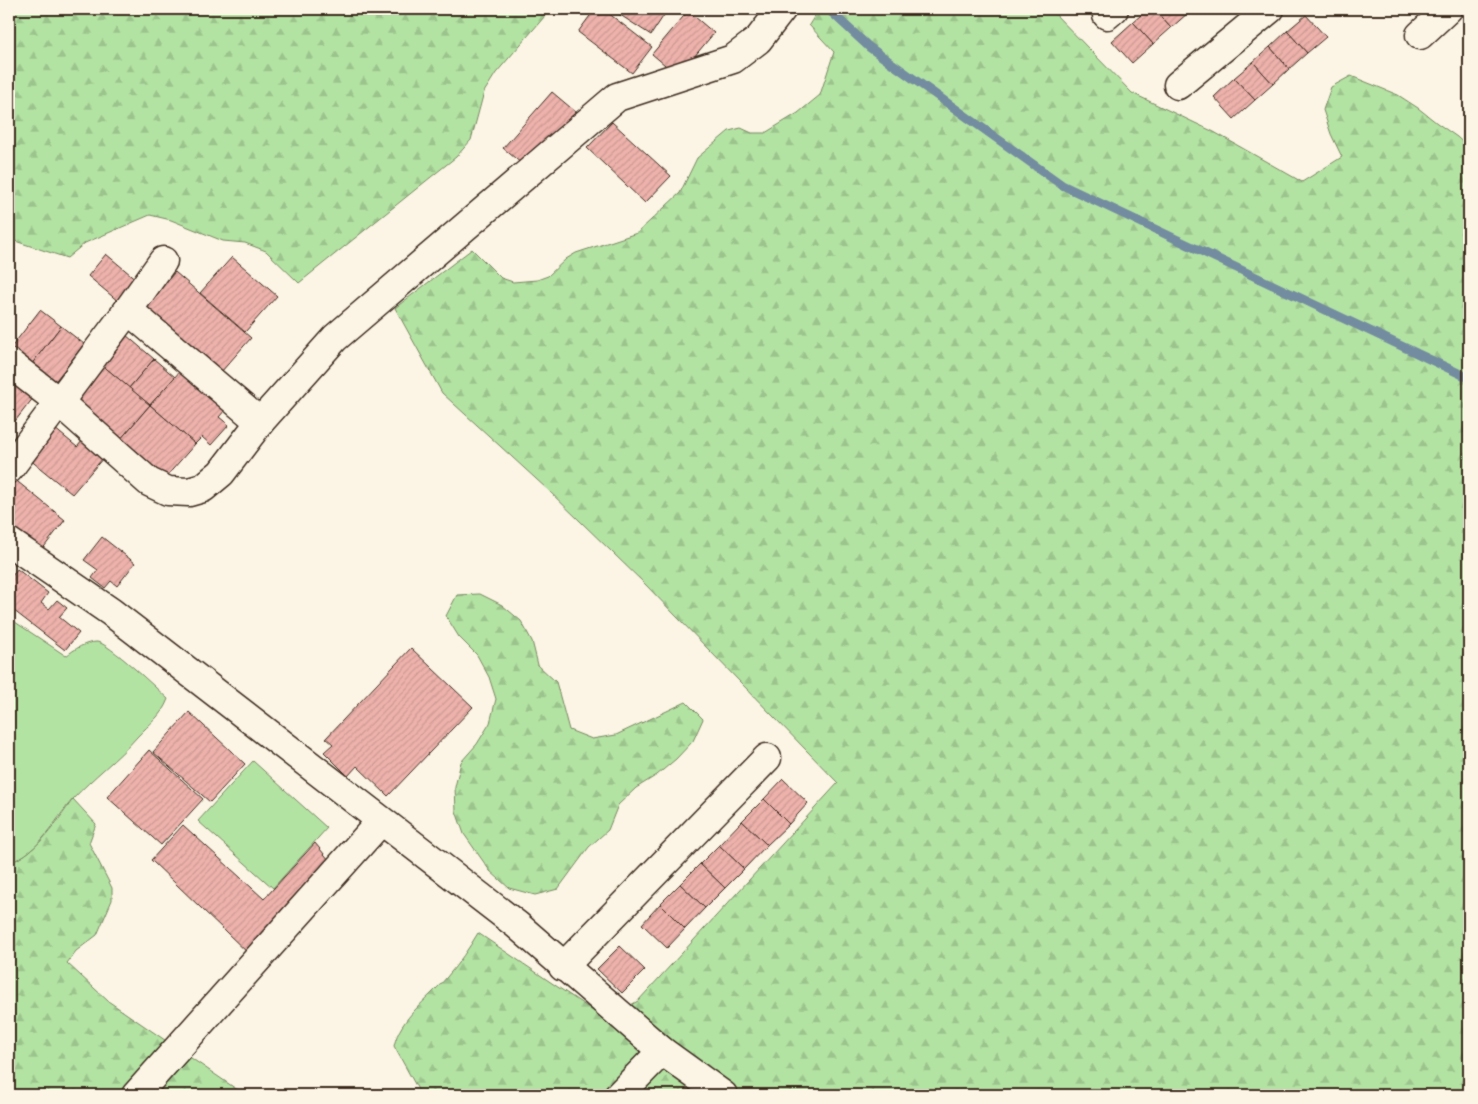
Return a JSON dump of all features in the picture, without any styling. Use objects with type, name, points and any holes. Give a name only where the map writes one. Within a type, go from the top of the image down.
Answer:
[{"type":"street","points":[[9,363],[59,402],[149,482],[168,491],[189,492],[203,488],[221,473],[260,422],[335,338],[617,97],[733,58],[758,40],[782,9]]},
{"type":"street","points":[[1178,85],[1270,9]]},
{"type":"street","points":[[1420,35],[1448,9]]},
{"type":"street","points":[[9,469],[163,261]]},
{"type":"street","points":[[128,310],[260,422]]},
{"type":"street","points":[[9,542],[111,612],[517,925],[563,967],[662,1051],[724,1095]]},
{"type":"street","points":[[563,967],[767,758]]},
{"type":"street","points":[[136,1095],[381,821]]},
{"type":"street","points":[[618,1095],[662,1051]]},
{"type":"green space","points":[[9,9],[551,9],[496,73],[484,92],[471,140],[456,157],[299,283],[266,251],[245,243],[223,241],[171,220],[150,215],[85,243],[67,258],[9,239]]},
{"type":"green space","points":[[819,9],[1050,9],[1132,93],[1214,132],[1302,182],[1342,157],[1331,134],[1323,110],[1331,87],[1351,76],[1398,95],[1457,137],[1469,148],[1469,1095],[421,1095],[394,1046],[397,1036],[409,1017],[456,966],[478,933],[605,1019],[638,1001],[838,783],[645,584],[547,489],[442,393],[395,308],[472,249],[501,278],[513,282],[537,280],[548,276],[566,259],[576,253],[637,233],[680,193],[697,158],[729,131],[741,128],[752,133],[765,133],[798,113],[820,95],[834,52],[809,25]]},
{"type":"green space","points":[[480,594],[502,605],[521,621],[532,641],[538,665],[556,682],[569,730],[592,739],[616,735],[686,702],[703,719],[693,741],[676,759],[657,775],[636,788],[618,805],[608,830],[589,847],[558,889],[535,895],[509,888],[490,871],[464,834],[456,811],[455,787],[461,762],[477,744],[490,723],[496,699],[489,677],[477,655],[459,637],[446,616],[457,595]]},
{"type":"green space","points":[[9,618],[66,656],[88,643],[97,642],[103,644],[133,667],[168,699],[155,720],[73,799],[46,835],[30,851],[9,863]]},
{"type":"green space","points":[[253,761],[327,828],[273,888],[198,821]]},
{"type":"green space","points":[[73,799],[96,824],[89,843],[112,888],[112,900],[97,935],[76,951],[67,963],[108,1001],[245,1095],[9,1095],[9,863],[29,852],[38,844]]},
{"type":"building","points":[[595,9],[603,9],[652,47],[632,73],[578,32]]},
{"type":"building","points":[[611,9],[668,9],[651,35]]},
{"type":"building","points":[[1083,9],[1093,9],[1088,14]]},
{"type":"building","points":[[1148,9],[1154,9],[1171,28],[1153,44],[1133,22]]},
{"type":"building","points":[[1154,9],[1184,9],[1188,13],[1171,28]]},
{"type":"building","points":[[688,11],[714,33],[678,76],[652,54]]},
{"type":"building","points":[[1306,15],[1326,37],[1307,53],[1287,31]]},
{"type":"building","points":[[1133,22],[1153,44],[1132,63],[1112,41]]},
{"type":"building","points":[[1287,31],[1307,53],[1289,69],[1270,47]]},
{"type":"building","points":[[1270,47],[1289,69],[1273,84],[1253,62]]},
{"type":"building","points":[[1253,62],[1273,84],[1255,100],[1234,78]]},
{"type":"building","points":[[1234,78],[1255,100],[1234,119],[1214,97]]},
{"type":"building","points":[[552,92],[577,113],[528,169],[503,148]]},
{"type":"building","points":[[612,122],[671,176],[645,203],[587,148]]},
{"type":"building","points":[[106,254],[137,280],[119,302],[88,276]]},
{"type":"building","points":[[232,257],[277,296],[245,332],[200,293]]},
{"type":"building","points":[[175,272],[251,338],[221,372],[145,306]]},
{"type":"building","points":[[40,310],[61,326],[31,365],[10,349]]},
{"type":"building","points":[[61,326],[84,344],[54,383],[31,365]]},
{"type":"building","points":[[126,335],[154,359],[129,388],[101,364]]},
{"type":"building","points":[[154,359],[175,377],[150,405],[129,388]]},
{"type":"building","points":[[101,364],[150,405],[120,440],[71,398]]},
{"type":"building","points":[[181,370],[226,409],[219,417],[229,425],[211,445],[202,437],[195,444],[150,405]]},
{"type":"building","points":[[16,377],[37,393],[9,429],[9,386]]},
{"type":"building","points":[[150,405],[195,444],[165,478],[120,440]]},
{"type":"building","points":[[54,428],[77,447],[83,440],[104,457],[72,494],[29,459]]},
{"type":"building","points":[[13,478],[65,520],[41,551],[9,525],[9,483]]},
{"type":"building","points":[[102,537],[135,563],[117,586],[111,581],[105,588],[92,578],[98,570],[84,560]]},
{"type":"building","points":[[17,569],[48,593],[41,603],[49,609],[57,600],[67,608],[59,617],[79,633],[65,650],[9,607],[9,578]]},
{"type":"building","points":[[411,648],[473,707],[388,796],[357,766],[348,776],[324,752],[333,744],[326,738]]},
{"type":"building","points":[[189,712],[245,764],[210,802],[153,752]]},
{"type":"building","points":[[149,750],[203,799],[161,845],[107,797]]},
{"type":"building","points":[[783,779],[808,803],[789,824],[764,799]]},
{"type":"building","points":[[764,799],[789,824],[767,845],[742,821]]},
{"type":"building","points":[[742,821],[767,845],[744,869],[719,845]]},
{"type":"building","points":[[183,825],[264,899],[315,843],[334,866],[251,956],[151,860]]},
{"type":"building","points":[[719,845],[744,869],[725,888],[700,864]]},
{"type":"building","points":[[700,864],[725,888],[705,908],[680,884]]},
{"type":"building","points":[[680,884],[705,908],[685,929],[660,904]]},
{"type":"building","points":[[660,904],[685,929],[667,948],[642,924]]},
{"type":"building","points":[[620,946],[645,970],[622,993],[597,969]]},
{"type":"waterway","points":[[828,9],[869,47],[1062,185],[1469,378]]}]
